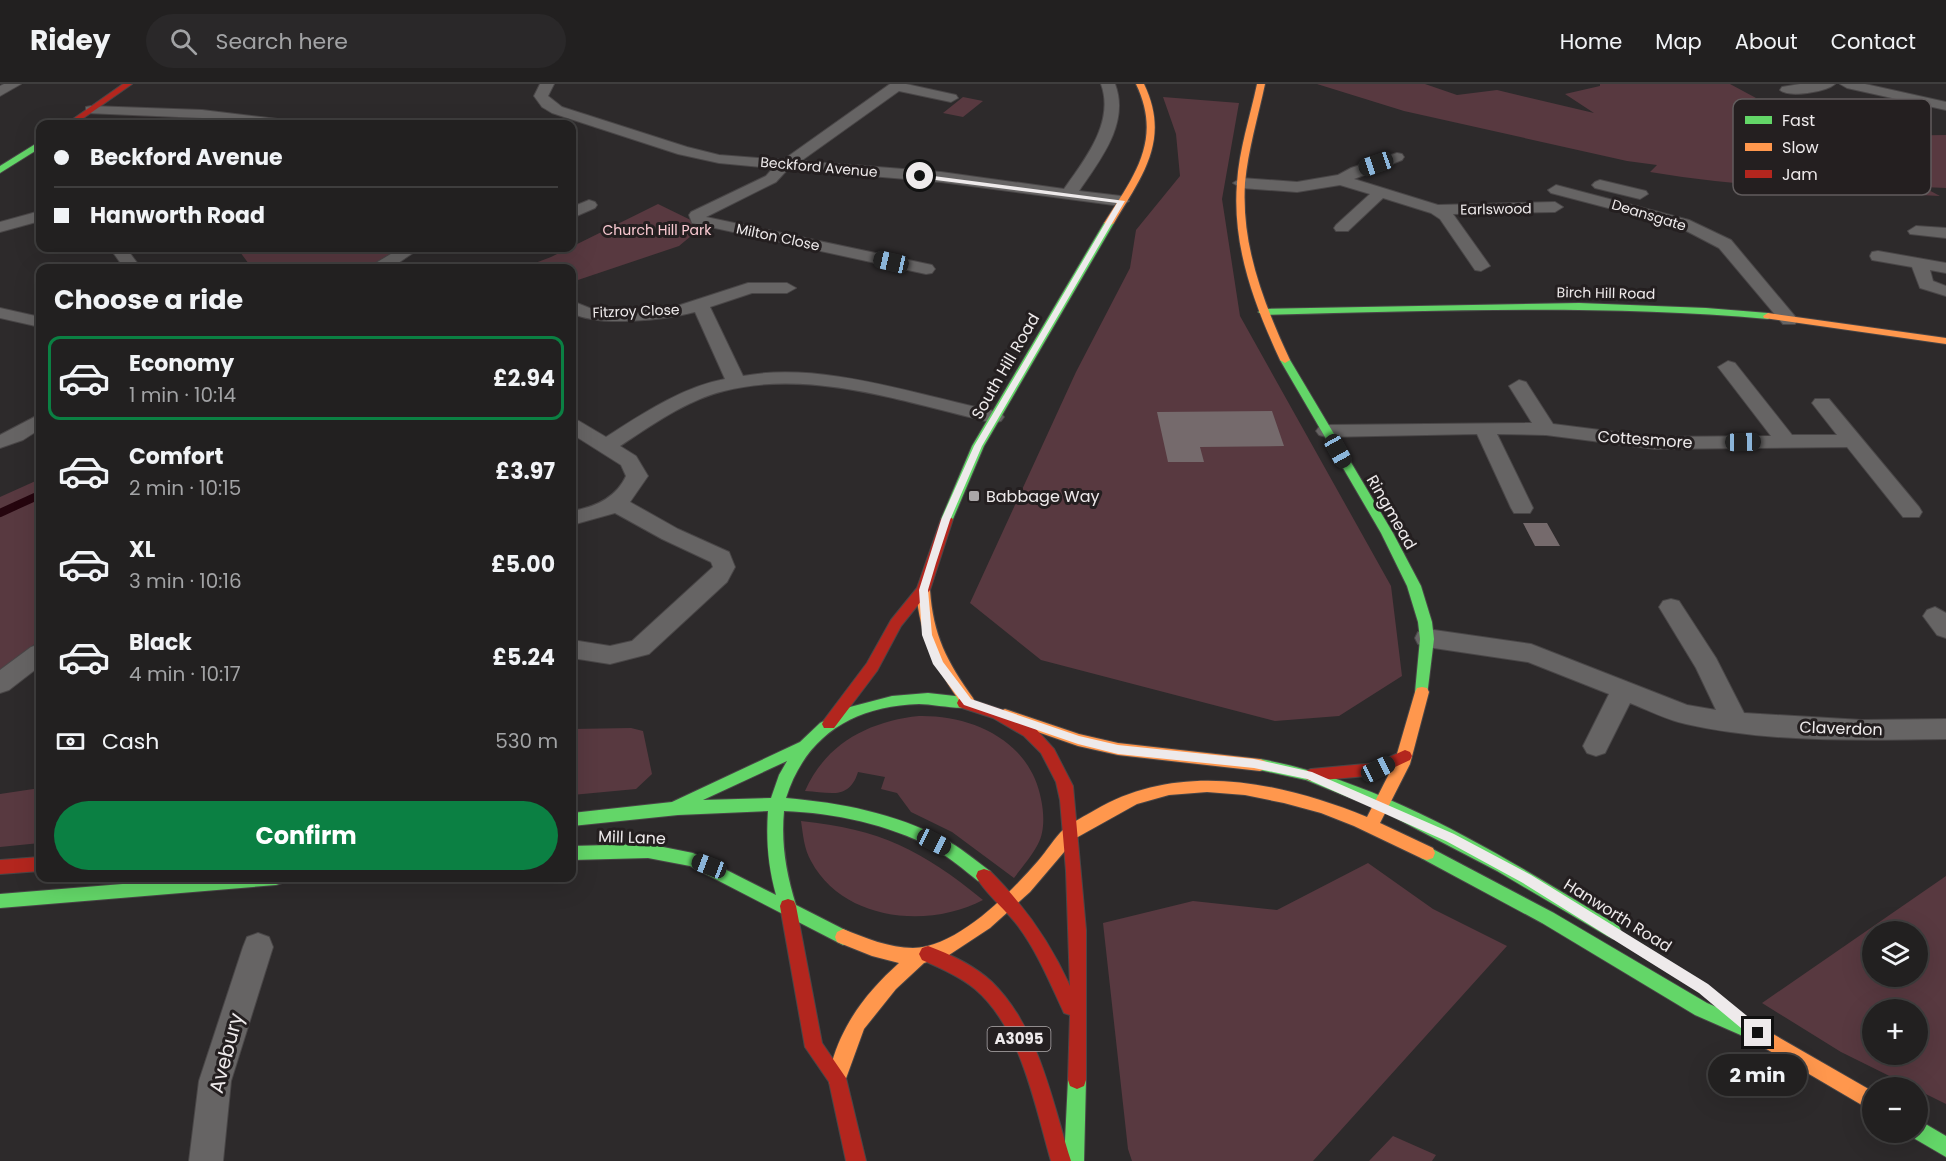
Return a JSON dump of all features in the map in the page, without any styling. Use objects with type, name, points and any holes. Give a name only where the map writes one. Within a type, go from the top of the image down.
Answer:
[{"type":"street","points":[[0,92],[14,84]]},
{"type":"street","points":[[76,120],[128,84]]},
{"type":"street","name":"Beckford Avenue","points":[[547,84],[541,96],[547,104],[557,110],[683,151],[719,159],[941,177],[1121,201]]},
{"type":"street","points":[[1068,195],[1102,140],[1110,122],[1115,107],[1114,93],[1108,84]]},
{"type":"street","name":"South Hill Road","points":[[830,724],[872,667],[896,623],[923,590],[945,520],[978,446],[1146,160],[1153,140],[1150,104],[1140,84]]},
{"type":"street","name":"Ringmead","points":[[1261,84],[1241,183],[1242,231],[1263,312],[1300,387],[1407,574],[1425,621],[1427,638],[1421,702],[1405,756],[1371,826]]},
{"type":"street","points":[[1787,90],[1828,84]]},
{"type":"street","points":[[1847,84],[1914,99]]},
{"type":"street","points":[[785,164],[897,85],[951,98]]},
{"type":"street","points":[[1931,103],[1946,106]]},
{"type":"street","points":[[91,110],[223,120]]},
{"type":"street","points":[[0,170],[36,148]]},
{"type":"street","name":"Earlswood","points":[[1341,180],[1356,171],[1397,157]]},
{"type":"street","name":"Milton Close","points":[[785,164],[771,178],[697,215],[698,220],[926,269]]},
{"type":"street","name":"Earlswood","points":[[1241,183],[1297,187],[1327,180],[1341,180],[1437,210],[1446,216],[1481,266]]},
{"type":"street","name":"Deansgate","points":[[1579,195],[1582,181],[1640,194]]},
{"type":"street","name":"Deansgate","points":[[1556,190],[1683,223],[1725,244],[1789,320]]},
{"type":"street","points":[[1342,228],[1381,192]]},
{"type":"street","name":"Earlswood","points":[[1437,210],[1555,207]]},
{"type":"street","points":[[0,227],[36,217]]},
{"type":"street","points":[[1916,231],[1946,233]]},
{"type":"street","points":[[386,264],[406,252]]},
{"type":"street","points":[[1878,256],[1946,268]]},
{"type":"street","points":[[1920,264],[1924,283],[1930,288],[1946,291]]},
{"type":"street","name":"Fitzroy Close","points":[[576,308],[589,315],[675,312],[702,306],[740,293],[742,280],[787,288]]},
{"type":"street","name":"Fitzroy Close","points":[[702,306],[736,382]]},
{"type":"street","name":"Birch Hill Road","points":[[1263,312],[1551,309],[1705,311],[1946,341]]},
{"type":"street","points":[[0,313],[36,321]]},
{"type":"street","points":[[1728,368],[1787,442]]},
{"type":"street","points":[[606,446],[667,408],[736,382],[791,379],[835,383],[994,417]]},
{"type":"street","points":[[1519,386],[1546,429]]},
{"type":"street","points":[[1822,403],[1911,512]]},
{"type":"street","points":[[0,442],[16,436],[36,424]]},
{"type":"street","points":[[576,427],[629,461],[636,476],[631,491],[615,503],[594,515],[576,517]]},
{"type":"street","points":[[1484,428],[1522,508]]},
{"type":"street","name":"Cottesmore","points":[[1326,431],[1546,429],[1655,443],[1853,441]]},
{"type":"street","points":[[576,650],[610,655],[640,648],[719,576],[724,567],[721,557],[670,534],[615,503]]},
{"type":"street","points":[[923,590],[925,624],[933,655],[968,702]]},
{"type":"street","points":[[1671,607],[1707,665],[1736,723]]},
{"type":"street","name":"Claverdon","points":[[1427,638],[1531,653],[1684,714],[1736,723],[1862,730],[1946,729]]},
{"type":"street","points":[[0,683],[36,655]]},
{"type":"street","points":[[1596,746],[1623,691]]},
{"type":"street","name":"Hanworth Road","points":[[830,724],[868,707],[896,699],[927,697],[968,702],[1078,740],[1118,750],[1254,764],[1308,775],[1380,805],[1492,859],[1623,937]]},
{"type":"street","points":[[1004,715],[1039,743],[1056,766],[1066,791],[1070,833]]},
{"type":"street","points":[[830,724],[802,747],[786,771],[777,807],[777,864],[788,906],[800,982],[814,1047],[837,1078],[856,1161]]},
{"type":"street","name":"Mill Lane","points":[[666,811],[802,747]]},
{"type":"street","points":[[1308,775],[1378,769],[1405,756]]},
{"type":"street","points":[[837,1078],[842,1052],[856,1018],[883,988],[924,954],[969,933],[1011,900],[1039,876],[1070,833],[1143,795],[1180,788],[1243,788],[1287,797],[1344,814],[1409,843],[1548,918],[1701,1009],[1758,1033]]},
{"type":"street","name":"A3095","points":[[777,807],[840,809],[903,827],[946,847],[966,861],[1011,900],[1031,924],[1056,968],[1078,1044]]},
{"type":"street","name":"Mill Lane","points":[[576,819],[666,811],[777,807]]},
{"type":"street","name":"A3095","points":[[1070,833],[1075,873],[1079,992],[1074,1161]]},
{"type":"street","name":"Mill Lane","points":[[576,853],[653,852],[691,859],[863,945],[895,953],[924,954]]},
{"type":"street","points":[[0,867],[36,864]]},
{"type":"street","points":[[0,900],[226,882]]},
{"type":"street","name":"Avebury","points":[[206,1161],[215,1081],[258,947]]},
{"type":"street","name":"A3095","points":[[924,954],[976,980],[1006,1012],[1022,1046],[1061,1161]]},
{"type":"street","points":[[1722,1004],[1758,1033],[1862,1096]]},
{"type":"street","points":[[1928,1136],[1946,1147]]},
{"type":"green space","points":[[1317,84],[1425,84],[1457,95],[1497,90],[1594,113],[1565,94],[1600,86],[1600,84],[1730,84],[1756,98],[1733,99],[1733,183],[1650,172],[1657,165],[1627,161],[1404,111]]},
{"type":"green space","points":[[963,97],[983,101],[963,117],[943,113]]},
{"type":"green space","points":[[1163,97],[1239,103],[1222,199],[1240,316],[1391,586],[1402,676],[1339,716],[1275,721],[1041,660],[970,603],[1076,372],[1130,268],[1136,230],[1180,176],[1176,134]]},
{"type":"green space","points":[[1931,135],[1946,135],[1946,188],[1931,187]]},
{"type":"green space","name":"Church Hill Park","points":[[658,204],[703,226],[679,246],[576,281],[576,264],[533,264],[561,252],[576,252],[576,245]]},
{"type":"green space","points":[[240,252],[396,252],[389,257],[368,264],[249,264]]},
{"type":"green space","points":[[36,481],[36,643],[0,675],[0,497]]},
{"type":"green space","points":[[919,716],[959,720],[978,727],[996,735],[1025,761],[1035,779],[1041,799],[1043,828],[1036,848],[1014,878],[952,832],[911,812],[897,793],[881,789],[885,777],[858,772],[854,781],[844,791],[830,793],[805,791],[825,760],[837,747],[852,737],[883,723]]},
{"type":"green space","points":[[631,728],[643,731],[652,774],[636,789],[576,795],[576,729]]},
{"type":"green space","points":[[36,789],[36,843],[0,847],[0,794]]},
{"type":"green space","points":[[801,821],[854,830],[899,845],[940,868],[983,900],[937,915],[888,914],[865,907],[844,896],[825,881],[809,856]]},
{"type":"green space","points":[[1368,863],[1433,909],[1507,946],[1313,1161],[1132,1161],[1128,1149],[1103,923],[1193,901],[1277,910]]},
{"type":"green space","points":[[1946,876],[1946,1104],[1928,1095],[1928,1077],[1891,1077],[1867,1065],[1928,1065],[1928,999],[1862,999],[1862,1062],[1762,1003],[1862,934],[1862,987],[1928,987],[1928,921],[1881,921]]},
{"type":"green space","points":[[1393,1136],[1436,1155],[1432,1161],[1369,1161]]},
{"type":"building","points":[[1272,411],[1284,446],[1200,447],[1204,462],[1168,462],[1157,412]]},
{"type":"building","points":[[1523,523],[1547,523],[1560,546],[1535,546]]},
{"type":"waterway","points":[[0,513],[35,497]]},
{"type":"waterway","points":[[31,499],[36,497]]},
{"type":"traffic: fast","points":[[0,170],[36,148]]},
{"type":"traffic: fast","points":[[947,519],[978,446],[1109,223]]},
{"type":"traffic: fast","points":[[1263,312],[1579,306],[1643,307],[1768,316]]},
{"type":"traffic: fast","points":[[1285,360],[1387,533],[1414,586],[1425,622],[1427,639],[1422,692]]},
{"type":"traffic: fast","points":[[788,906],[778,871],[774,837],[777,804],[786,775],[803,749],[826,727],[855,711],[892,701],[910,699],[937,699],[964,703]]},
{"type":"traffic: fast","points":[[678,805],[802,747]]},
{"type":"traffic: fast","points":[[1260,765],[1309,775],[1426,825],[1503,866],[1613,931]]},
{"type":"traffic: fast","points":[[576,819],[732,805],[787,805],[840,810],[892,823],[940,844],[984,876]]},
{"type":"traffic: fast","points":[[576,853],[648,851],[693,860],[843,937]]},
{"type":"traffic: fast","points":[[1427,853],[1548,918],[1701,1009],[1752,1031]]},
{"type":"traffic: fast","points":[[0,901],[228,882]]},
{"type":"traffic: fast","points":[[1074,1161],[1077,1080]]},
{"type":"traffic: fast","points":[[1928,1136],[1946,1147]]},
{"type":"traffic: slow","points":[[1109,223],[1138,173],[1151,138],[1152,120],[1149,102],[1140,84]]},
{"type":"traffic: slow","points":[[1261,84],[1242,171],[1240,206],[1245,252],[1251,274],[1266,318],[1285,360]]},
{"type":"traffic: slow","points":[[1768,316],[1946,341]]},
{"type":"traffic: slow","points":[[923,590],[927,623],[935,650],[968,702]]},
{"type":"traffic: slow","points":[[1372,824],[1402,764],[1422,692]]},
{"type":"traffic: slow","points":[[1005,715],[1078,740],[1118,749],[1260,765]]},
{"type":"traffic: slow","points":[[1070,833],[1134,798],[1169,789],[1207,786],[1245,789],[1284,796],[1323,807],[1360,821],[1427,853]]},
{"type":"traffic: slow","points":[[843,937],[862,945],[903,955],[923,955],[943,949],[963,938],[1005,906],[1070,833]]},
{"type":"traffic: slow","points":[[837,1078],[850,1038],[867,1009],[877,996],[920,955]]},
{"type":"traffic: slow","points":[[1752,1031],[1862,1096]]},
{"type":"traffic: jam","points":[[76,120],[128,84]]},
{"type":"traffic: jam","points":[[829,724],[872,667],[896,623],[923,590],[947,519]]},
{"type":"traffic: jam","points":[[964,703],[987,709],[1020,725],[1029,732],[1049,753],[1065,786],[1078,930],[1077,1080]]},
{"type":"traffic: jam","points":[[1311,775],[1378,769],[1405,756]]},
{"type":"traffic: jam","points":[[0,867],[36,864]]},
{"type":"traffic: jam","points":[[984,876],[1012,905],[1035,936],[1054,970],[1070,1007]]},
{"type":"traffic: jam","points":[[788,906],[814,1047],[837,1078],[856,1161]]},
{"type":"traffic: jam","points":[[928,954],[974,978],[1002,1007],[1025,1048],[1061,1161]]},
{"type":"place","name":"Babbage Way","points":[[974,496]]},
{"type":"route","points":[[920,176],[1121,201],[978,446],[945,520],[923,590],[923,611],[933,655],[968,702],[1046,727],[1078,740],[1118,750],[1281,768],[1308,775],[1380,805],[1450,837],[1562,899],[1704,989],[1758,1033]]}]
